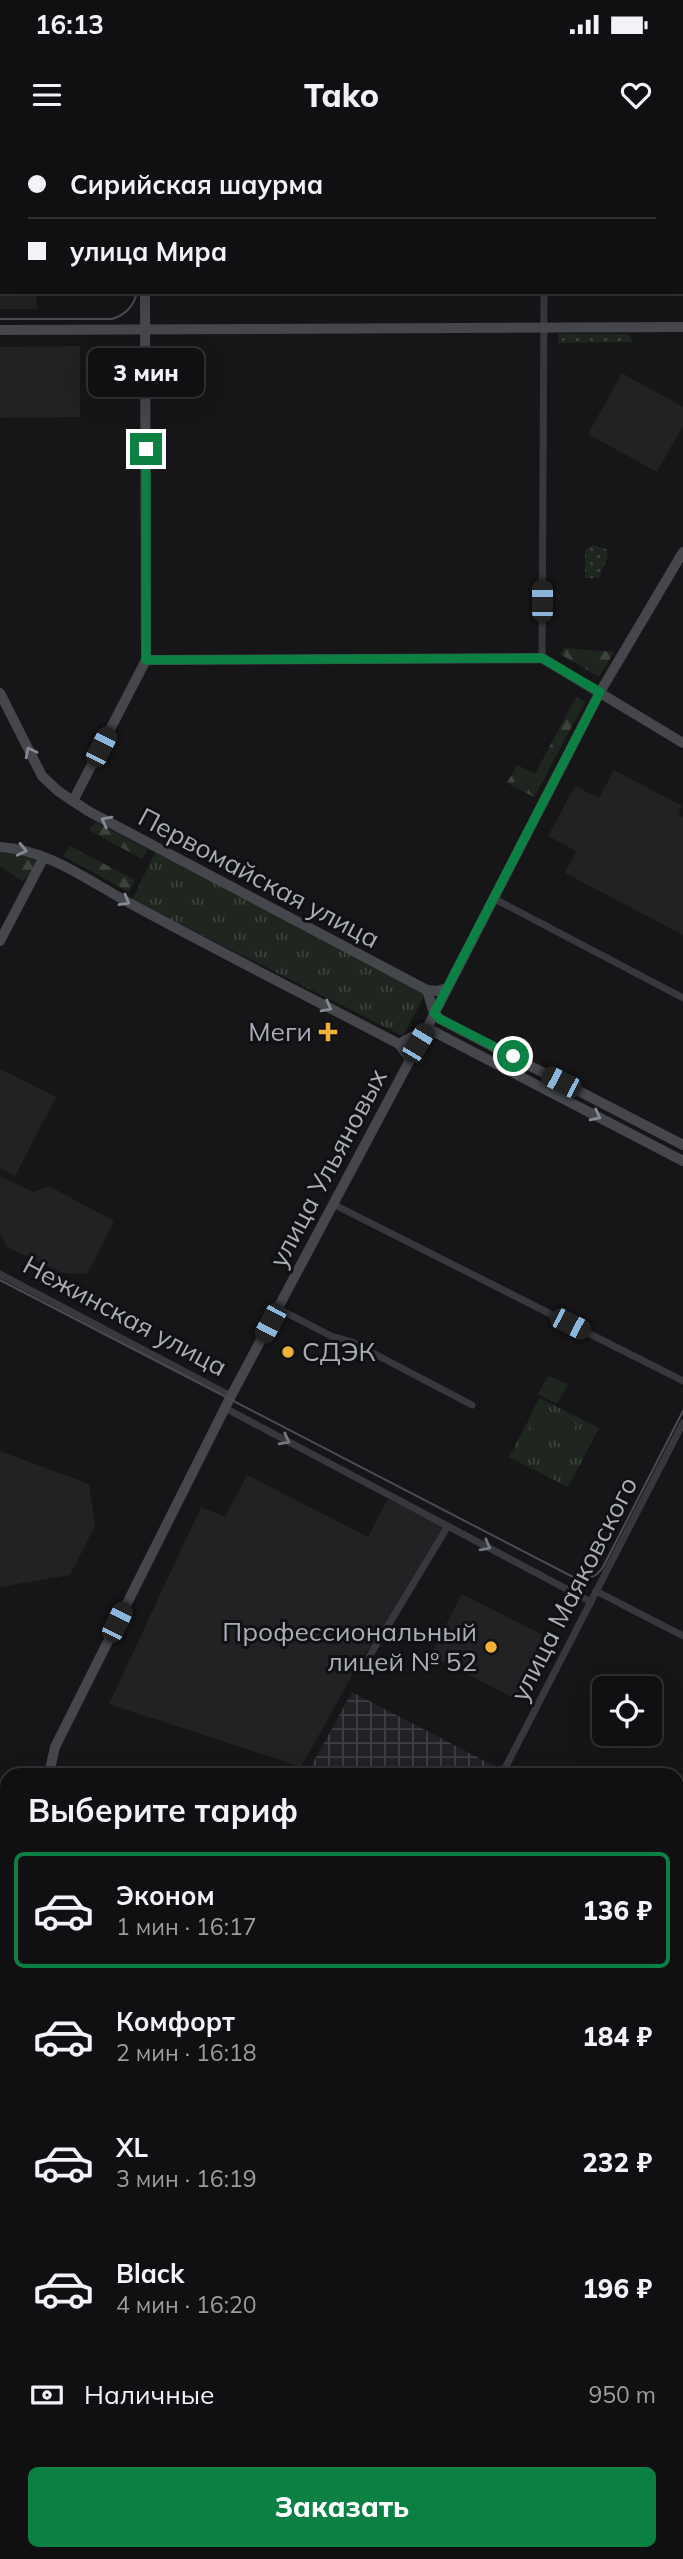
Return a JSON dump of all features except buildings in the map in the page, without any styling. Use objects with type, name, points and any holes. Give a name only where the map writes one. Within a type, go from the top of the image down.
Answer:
[{"type":"main road","points":[[73,801],[146,660],[145,294]]},
{"type":"main road","points":[[0,330],[683,327]]},
{"type":"main road","name":"улица Ульяновых","points":[[50,1768],[55,1747],[231,1396],[427,1028],[600,692],[683,552]]},
{"type":"main road","points":[[146,660],[542,658],[683,743]]},
{"type":"main road","name":"Первомайская улица","points":[[0,693],[42,776],[58,791],[88,811],[427,989]]},
{"type":"main road","points":[[0,847],[30,851],[67,867],[131,905],[399,1044],[409,1058]]},
{"type":"main road","points":[[0,942],[44,857]]},
{"type":"main road","points":[[447,988],[437,991],[427,989],[434,1013],[440,1019],[683,1145]]},
{"type":"main road","points":[[399,1044],[427,1028],[683,1161]]},
{"type":"street","points":[[542,658],[544,294]]},
{"type":"street","points":[[493,898],[683,998]]},
{"type":"street","points":[[333,1204],[683,1381]]},
{"type":"street","name":"Нежинская улица","points":[[0,1274],[231,1396]]},
{"type":"street","points":[[277,1308],[331,1336],[352,1342],[472,1405]]},
{"type":"street","points":[[225,1408],[591,1602]]},
{"type":"street","name":"улица Маяковского","points":[[505,1768],[683,1423]]},
{"type":"street","points":[[369,1657],[448,1526]]},
{"type":"street","points":[[596,1591],[683,1636]]},
{"type":"shaded area","points":[[0,294],[36,294],[37,309],[0,309]]},
{"type":"shaded area","points":[[80,346],[80,417],[0,418],[0,347]]},
{"type":"shaded area","points":[[622,373],[683,407],[683,425],[657,472],[588,434]]},
{"type":"shaded area","points":[[614,770],[682,806],[678,814],[683,817],[683,935],[565,873],[576,851],[548,836],[575,786],[599,798]]},
{"type":"shaded area","points":[[0,1069],[56,1097],[15,1176],[0,1168]]},
{"type":"shaded area","points":[[0,1176],[33,1192],[49,1186],[114,1221],[87,1274],[62,1273],[7,1247],[0,1232]]},
{"type":"shaded area","points":[[0,1451],[89,1484],[95,1526],[70,1575],[0,1587]]},
{"type":"shaded area","points":[[247,1475],[368,1537],[388,1499],[446,1526],[378,1648],[369,1649],[363,1656],[301,1767],[109,1704],[201,1507],[225,1517]]},
{"type":"shaded area","name":"Профессиональный лицей № 52","points":[[462,1594],[551,1639],[519,1701],[430,1655]]},
{"type":"shaded area","points":[[352,1692],[498,1768],[310,1768]]},
{"type":"green space","points":[[558,334],[629,334],[633,342],[558,343]]},
{"type":"green space","points":[[593,545],[606,549],[608,556],[599,578],[585,578],[585,550]]},
{"type":"green space","points":[[564,648],[614,652],[599,677],[560,654]]},
{"type":"green space","points":[[576,697],[585,702],[534,797],[507,783],[517,765],[535,774]]},
{"type":"green space","points":[[96,822],[148,849],[142,859],[89,830]]},
{"type":"green space","points":[[70,846],[135,880],[129,892],[63,856]]},
{"type":"green space","points":[[156,851],[425,994],[403,1036],[132,900]]},
{"type":"green space","points":[[0,852],[38,858],[31,875],[22,881],[0,866]]},
{"type":"green space","points":[[548,1376],[568,1384],[557,1404],[538,1394]]},
{"type":"green space","points":[[540,1398],[599,1428],[568,1487],[509,1457],[526,1425],[565,1445],[576,1425],[536,1404]]},
{"type":"green space","points":[[536,1404],[576,1425],[565,1446],[526,1425]]},
{"type":"tram line","points":[[0,319],[112,319],[128,309],[136,294]]},
{"type":"tram line","points":[[0,1280],[578,1578],[593,1576],[603,1567],[683,1411]]},
{"type":"place","name":"Меги","points":[[328,1032]]},
{"type":"place","name":"СДЭК","points":[[288,1352]]},
{"type":"place","name":"Профессиональный лицей № 52","points":[[491,1647]]},
{"type":"route","points":[[146,449],[146,660],[542,658],[600,692],[434,1013],[440,1019],[513,1056]]}]
